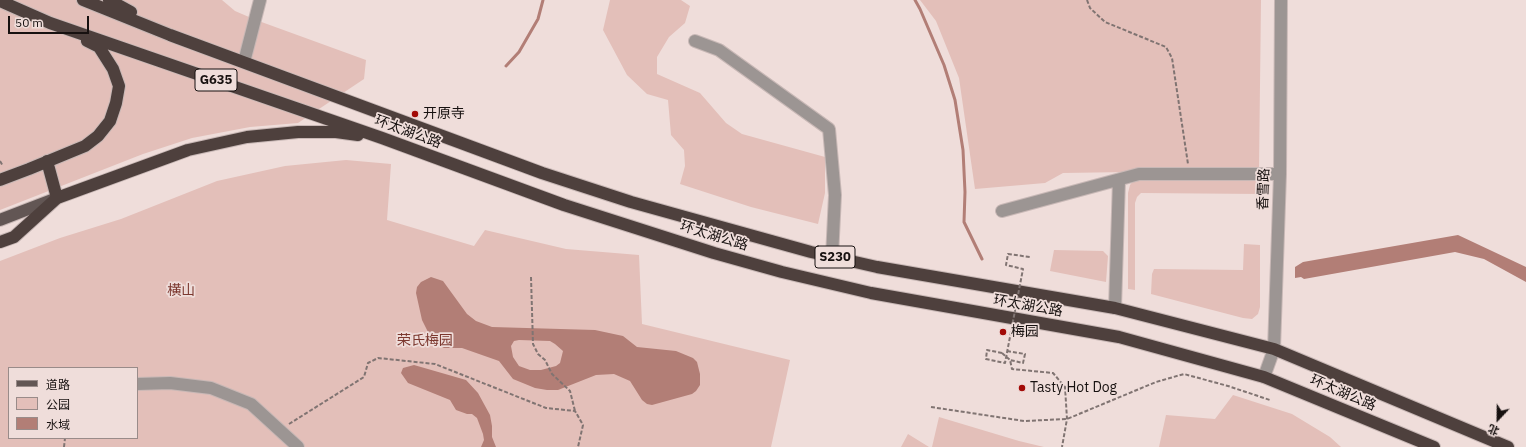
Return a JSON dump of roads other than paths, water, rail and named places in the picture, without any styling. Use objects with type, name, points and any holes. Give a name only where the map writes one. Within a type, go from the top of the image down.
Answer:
[{"type":"highway","points":[[83,0],[170,35]]},
{"type":"highway","points":[[109,0],[170,35]]},
{"type":"highway","name":"环太湖公路","points":[[0,1],[50,22],[382,138],[564,205],[714,253],[782,272],[871,293],[1119,337],[1264,377],[1434,447]]},
{"type":"highway","points":[[0,180],[85,146],[98,136],[110,121],[116,103],[119,86],[113,69],[99,47],[50,22]]},
{"type":"highway","name":"环太湖公路","points":[[170,35],[549,175],[631,202],[832,257],[885,269],[1115,308],[1274,349],[1508,447]]},
{"type":"highway","points":[[0,242],[14,236],[58,198],[188,150],[247,137],[298,132],[336,132],[382,138]]},
{"type":"highway","points":[[48,161],[58,198]]},
{"type":"main road","points":[[0,220],[58,198]]},
{"type":"street","points":[[244,62],[260,0]]},
{"type":"street","name":"香雪路","points":[[1264,377],[1274,349],[1280,174],[1281,0]]},
{"type":"street","points":[[695,42],[719,50],[829,129],[835,195],[832,257]]},
{"type":"street","points":[[1002,211],[1139,174],[1280,174]]},
{"type":"street","points":[[1115,308],[1119,180]]},
{"type":"street","points":[[138,384],[170,383],[211,388],[251,404],[298,447]]},
{"type":"water","points":[[1458,235],[1526,267],[1526,282],[1484,259],[1455,252],[1304,279],[1301,277],[1295,278],[1295,267],[1303,262]]},
{"type":"water","points":[[431,277],[443,281],[467,314],[476,321],[492,327],[595,330],[623,336],[637,347],[676,351],[693,358],[697,362],[700,374],[700,385],[692,394],[652,405],[647,404],[642,400],[630,381],[614,374],[596,375],[558,390],[535,388],[513,379],[499,361],[462,348],[444,348],[439,345],[430,336],[422,320],[416,293],[417,287],[421,282]],"holes":[[[514,341],[550,341],[563,351],[560,363],[556,366],[541,370],[530,370],[519,366],[513,357],[511,346]]]},
{"type":"water","points":[[414,365],[466,380],[478,393],[490,415],[492,437],[496,447],[481,447],[484,440],[483,434],[477,418],[472,414],[467,414],[456,410],[450,400],[408,383],[401,373],[403,368]]},
{"type":"waterway","points":[[506,66],[519,52],[538,19],[543,0]]},
{"type":"waterway","points":[[915,0],[944,65],[955,100],[963,150],[965,192],[964,222],[982,259]]},
{"type":"place","name":"开原寺","points":[[415,114]]},
{"type":"place","name":"梅园","points":[[1003,332]]},
{"type":"place","name":"Tasty Hot Dog","points":[[1022,388]]},
{"type":"park label","name":"横山","points":[[181,291]]},
{"type":"park label","name":"荣氏梅园","points":[[425,341]]}]
